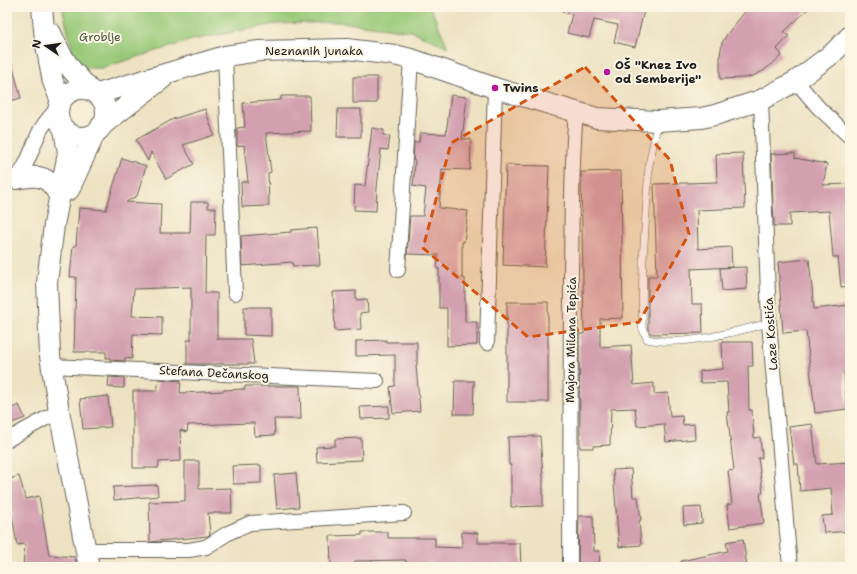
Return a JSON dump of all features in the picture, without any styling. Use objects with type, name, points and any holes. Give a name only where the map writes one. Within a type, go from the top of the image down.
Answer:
[{"type":"main road","points":[[42,10],[61,54],[71,69],[105,107],[104,121],[98,130],[54,225]]},
{"type":"main road","points":[[42,10],[52,82],[61,115],[68,153],[54,225],[48,282],[51,366],[88,559]]},
{"type":"main road","name":"Neznanih junaka","points":[[94,93],[225,56],[259,51],[347,49],[394,54],[495,88],[597,118],[658,121],[701,118],[715,115],[760,100],[796,82],[833,53],[850,36]]},
{"type":"main road","points":[[94,93],[80,89],[74,90],[65,96],[61,115],[69,133],[82,137],[98,130],[173,71]]},
{"type":"main road","points":[[11,180],[33,176],[39,177],[53,185],[59,196]]},
{"type":"street","points":[[225,56],[235,292]]},
{"type":"street","points":[[398,270],[411,59]]},
{"type":"street","points":[[796,82],[818,107],[850,137]]},
{"type":"street","points":[[487,343],[495,88]]},
{"type":"street","name":"Laze Kostića","points":[[760,100],[770,323],[790,567]]},
{"type":"street","name":"Majora Milana Tepića","points":[[570,567],[573,140],[576,112]]},
{"type":"street","points":[[11,180],[30,154],[35,140],[49,117],[61,115]]},
{"type":"street","name":"Stefana Dečanskog","points":[[51,366],[377,380]]},
{"type":"street","points":[[7,440],[59,411]]},
{"type":"street","points":[[88,559],[189,550],[206,547],[228,533],[250,523],[404,513]]},
{"type":"lane","points":[[658,121],[649,165],[643,260],[642,327],[647,339],[657,341],[703,339],[770,323]]},
{"type":"highlighted area","points":[[585,67],[670,160],[689,234],[639,322],[528,337],[423,248],[451,143]]},
{"type":"green space","name":"Groblje","points":[[62,7],[430,7],[448,47],[411,31],[339,22],[276,24],[192,40],[102,68],[86,68],[79,63],[73,52]]},
{"type":"building","points":[[563,7],[645,7],[635,47],[614,42],[618,25],[594,20],[589,38],[567,33],[572,14],[562,12]]},
{"type":"building","points":[[749,7],[810,7],[784,32],[789,36],[777,49],[782,55],[772,64],[753,76],[720,79],[720,55],[722,43],[727,34]]},
{"type":"building","points":[[7,61],[11,61],[21,98],[7,102]]},
{"type":"building","points":[[353,77],[377,77],[377,103],[353,103]]},
{"type":"building","points":[[451,95],[467,97],[462,139],[471,139],[470,170],[442,169],[439,208],[468,211],[464,242],[462,242],[462,278],[465,278],[465,322],[477,322],[477,345],[447,346],[447,308],[439,308],[439,269],[437,269],[438,255],[407,254],[410,216],[423,216],[426,188],[413,186],[415,161],[413,160],[414,142],[419,142],[420,133],[446,134]]},
{"type":"building","points":[[281,96],[310,96],[311,131],[266,133],[271,172],[268,173],[269,206],[242,207],[241,182],[248,182],[244,145],[237,146],[237,128],[245,127],[243,103],[281,100]]},
{"type":"building","points":[[205,109],[214,135],[183,145],[194,164],[166,179],[151,152],[148,161],[136,140],[173,119]]},
{"type":"building","points":[[338,109],[361,109],[361,137],[337,137]]},
{"type":"building","points":[[372,128],[384,130],[383,135],[390,136],[388,150],[381,149],[376,211],[354,210],[355,185],[365,186]]},
{"type":"building","points":[[743,153],[745,208],[697,210],[698,249],[731,247],[732,267],[691,269],[692,304],[702,304],[703,333],[651,334],[648,329],[648,276],[657,276],[654,184],[717,182],[716,154]]},
{"type":"building","points":[[795,153],[795,158],[827,164],[823,185],[850,184],[850,286],[841,287],[838,257],[833,257],[829,211],[790,213],[790,226],[774,226],[771,154]]},
{"type":"building","points":[[122,158],[146,166],[137,196],[126,202],[161,204],[160,233],[190,233],[191,202],[208,202],[208,208],[216,208],[215,235],[206,235],[205,293],[217,293],[217,339],[251,339],[254,364],[187,364],[187,340],[191,340],[191,287],[134,289],[132,316],[162,317],[162,335],[133,334],[132,359],[125,358],[125,361],[110,360],[110,358],[106,358],[106,352],[74,352],[76,277],[70,277],[73,246],[76,246],[79,208],[106,210]]},
{"type":"building","points":[[506,165],[549,166],[545,267],[503,265]]},
{"type":"building","points":[[621,171],[623,318],[600,319],[600,347],[631,345],[634,385],[654,383],[654,394],[668,393],[670,417],[682,416],[683,425],[694,424],[695,439],[666,442],[664,424],[637,426],[635,408],[611,409],[610,445],[593,446],[593,448],[580,448],[579,334],[584,334],[581,172]]},
{"type":"building","points":[[317,228],[320,265],[293,266],[292,262],[242,266],[241,236],[291,232],[291,230]]},
{"type":"building","points":[[809,259],[814,309],[850,305],[850,371],[844,372],[847,409],[815,413],[806,331],[783,333],[778,262]]},
{"type":"building","points":[[746,267],[747,289],[722,291],[720,268]]},
{"type":"building","points":[[356,291],[356,300],[367,299],[368,312],[360,313],[361,329],[335,331],[333,292]]},
{"type":"building","points":[[507,302],[548,302],[548,402],[507,402]]},
{"type":"building","points":[[244,307],[271,307],[271,336],[244,335]]},
{"type":"building","points":[[386,340],[386,342],[417,342],[416,365],[420,411],[393,413],[390,387],[395,386],[395,355],[356,356],[356,341]]},
{"type":"building","points":[[722,342],[752,342],[753,366],[748,366],[749,410],[752,410],[754,438],[760,437],[762,458],[758,458],[763,493],[760,493],[764,523],[730,528],[727,505],[732,504],[728,471],[734,470],[727,412],[729,412],[727,382],[700,383],[700,371],[723,369]]},
{"type":"building","points":[[109,377],[124,378],[124,388],[108,387]]},
{"type":"building","points":[[159,379],[181,381],[180,393],[245,389],[245,386],[300,386],[301,419],[274,419],[275,435],[255,436],[254,423],[188,425],[187,432],[180,430],[181,461],[159,462],[158,468],[133,468],[133,391],[157,391]]},
{"type":"building","points":[[455,381],[474,381],[473,414],[454,414]]},
{"type":"building","points":[[108,396],[111,427],[83,429],[80,399]]},
{"type":"building","points":[[19,405],[25,418],[12,423],[7,410]]},
{"type":"building","points":[[389,406],[389,418],[361,419],[360,407]]},
{"type":"building","points":[[812,424],[817,464],[850,462],[850,531],[824,533],[822,516],[833,515],[831,488],[800,491],[798,464],[794,464],[789,427]]},
{"type":"building","points":[[540,436],[543,477],[543,506],[511,507],[511,465],[509,465],[508,437]]},
{"type":"building","points":[[361,438],[362,460],[317,462],[316,447],[335,446],[335,439]]},
{"type":"building","points":[[185,461],[199,461],[199,489],[231,488],[232,513],[208,513],[210,534],[208,536],[150,542],[149,502],[185,501]]},
{"type":"building","points":[[261,465],[261,483],[233,484],[232,466]]},
{"type":"building","points":[[631,469],[633,497],[638,497],[641,520],[639,521],[641,545],[619,547],[613,470]]},
{"type":"building","points":[[296,473],[299,507],[277,509],[274,475]]},
{"type":"building","points":[[19,476],[26,499],[39,496],[49,555],[75,557],[77,567],[23,567],[25,544],[17,545],[9,496],[7,497],[7,480]]},
{"type":"building","points":[[157,485],[158,496],[114,500],[113,487]]},
{"type":"building","points":[[701,507],[702,523],[684,525],[683,508]]},
{"type":"building","points":[[579,516],[593,516],[594,551],[600,551],[599,567],[578,567]]},
{"type":"building","points":[[362,532],[388,532],[388,538],[435,538],[435,547],[462,548],[462,532],[478,533],[478,543],[520,543],[521,567],[406,563],[406,560],[355,561],[355,567],[331,567],[330,536],[362,535]]},
{"type":"building","points":[[743,539],[747,567],[682,567],[681,561],[728,551],[726,542]]},
{"type":"place","name":"OŠ \"Knez Ivo od Semberije\"","points":[[607,72]]},
{"type":"place","name":"Twins","points":[[495,88]]}]
